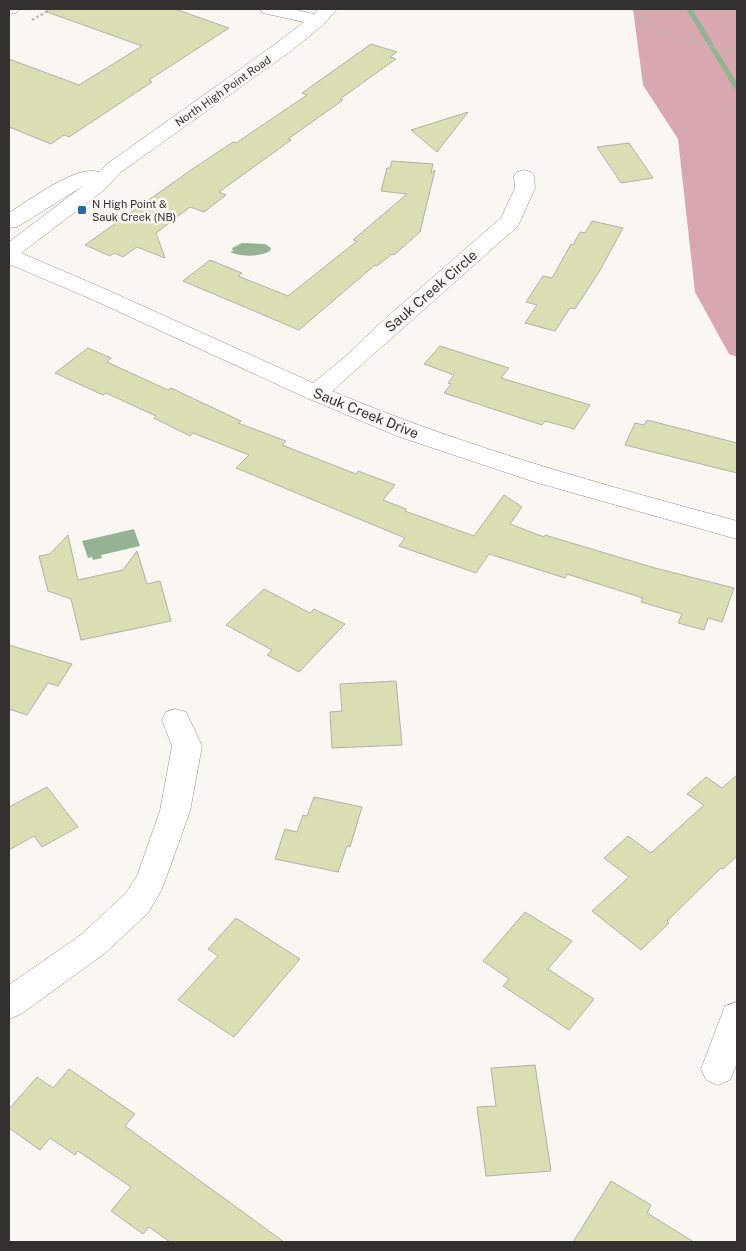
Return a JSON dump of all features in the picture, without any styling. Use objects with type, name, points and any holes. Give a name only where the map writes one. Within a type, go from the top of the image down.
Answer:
[{"type":"street","points":[[269,9],[323,14]]},
{"type":"street","name":"North High Point Road","points":[[9,252],[97,186],[114,168],[284,47],[323,14]]},
{"type":"street","name":"North High Point Road","points":[[9,222],[71,184],[114,168]]},
{"type":"street","name":"Sauk Creek Circle","points":[[315,393],[354,361],[510,221],[525,188],[524,176]]},
{"type":"street","name":"Sauk Creek Drive","points":[[9,256],[315,393],[414,433],[543,475],[737,530]]},
{"type":"street","points":[[9,1004],[93,944],[137,903],[151,880],[175,811],[187,746],[176,720]]},
{"type":"street","points":[[718,1069],[737,1017]]},
{"type":"path","points":[[633,9],[643,20],[665,34],[737,51]]},
{"type":"shaded area","points":[[633,9],[737,9],[737,357],[729,354],[695,292],[678,139],[643,85]]},
{"type":"shaded area","points":[[242,243],[265,244],[271,248],[266,253],[250,256],[230,252],[233,251],[232,248]]},
{"type":"shaded area","points":[[134,529],[140,546],[101,555],[102,558],[93,560],[92,557],[88,558],[82,541]]},
{"type":"building","points":[[48,9],[175,9],[229,28],[149,80],[152,82],[69,137],[64,135],[51,144],[9,127],[9,59],[79,85],[142,46],[47,12]]},
{"type":"building","points":[[371,44],[397,52],[390,57],[396,59],[288,139],[291,140],[219,192],[226,195],[204,212],[190,207],[156,233],[165,258],[137,247],[123,257],[114,253],[110,256],[85,245],[191,170],[233,142],[236,143],[307,95],[302,93]]},
{"type":"building","points":[[468,112],[437,152],[411,130]]},
{"type":"building","points":[[629,143],[653,178],[621,183],[597,147]]},
{"type":"building","points":[[392,161],[433,164],[431,173],[435,170],[420,232],[394,255],[392,254],[377,266],[375,265],[299,330],[183,281],[210,260],[242,273],[238,276],[288,296],[357,241],[353,240],[407,194],[381,191],[387,168],[390,168]]},
{"type":"building","points":[[592,221],[623,228],[599,272],[575,309],[570,308],[555,331],[525,323],[537,305],[526,302],[543,276],[552,278],[571,244],[573,245],[580,232],[585,233]]},
{"type":"building","points":[[440,346],[509,368],[501,378],[590,405],[574,429],[545,421],[542,425],[444,393],[451,384],[448,383],[454,375],[424,364]]},
{"type":"building","points":[[88,348],[111,358],[107,362],[168,390],[171,388],[241,421],[238,423],[286,441],[282,445],[356,474],[358,471],[395,485],[383,500],[406,509],[405,511],[474,536],[504,495],[522,507],[510,524],[544,537],[545,535],[655,568],[734,588],[722,622],[708,618],[704,630],[678,623],[682,614],[641,602],[643,598],[567,574],[565,578],[489,554],[476,573],[399,546],[405,538],[236,468],[249,455],[193,433],[190,436],[154,418],[156,416],[106,393],[103,395],[55,373]]},
{"type":"building","points":[[647,420],[737,443],[737,473],[625,445],[635,423],[644,425]]},
{"type":"building","points":[[68,535],[78,580],[123,570],[137,551],[147,584],[160,581],[171,621],[81,640],[71,599],[48,591],[39,556],[50,554]]},
{"type":"building","points":[[264,589],[310,613],[314,609],[345,624],[299,672],[267,655],[272,650],[226,625]]},
{"type":"building","points":[[9,645],[72,664],[58,686],[48,683],[27,715],[9,709]]},
{"type":"building","points":[[396,681],[402,745],[332,748],[330,712],[342,711],[340,684]]},
{"type":"building","points":[[737,775],[737,856],[723,869],[721,868],[667,921],[669,923],[641,950],[592,911],[629,877],[604,858],[628,836],[651,853],[704,805],[687,794],[706,777],[722,788]]},
{"type":"building","points":[[47,787],[78,827],[42,847],[34,836],[9,850],[9,807]]},
{"type":"building","points":[[314,797],[362,807],[350,847],[347,846],[338,872],[275,859],[285,829],[297,832],[303,815],[307,816]]},
{"type":"building","points":[[525,912],[572,941],[548,969],[594,999],[569,1030],[503,986],[509,979],[483,961]]},
{"type":"building","points":[[236,918],[300,959],[234,1037],[178,1000],[218,956],[208,949]]},
{"type":"building","points":[[535,1065],[551,1171],[486,1176],[477,1107],[496,1106],[491,1068]]},
{"type":"building","points":[[69,1069],[135,1114],[125,1126],[284,1242],[170,1242],[149,1227],[143,1234],[111,1211],[131,1187],[78,1151],[75,1155],[50,1138],[40,1150],[9,1128],[9,1109],[37,1077],[53,1088]]},
{"type":"building","points":[[611,1181],[651,1205],[647,1213],[694,1242],[573,1242]]},
{"type":"waterway","points":[[689,9],[737,88]]},
{"type":"place","name":"N High Point & Sauk Creek (NB)","points":[[82,210]]}]
